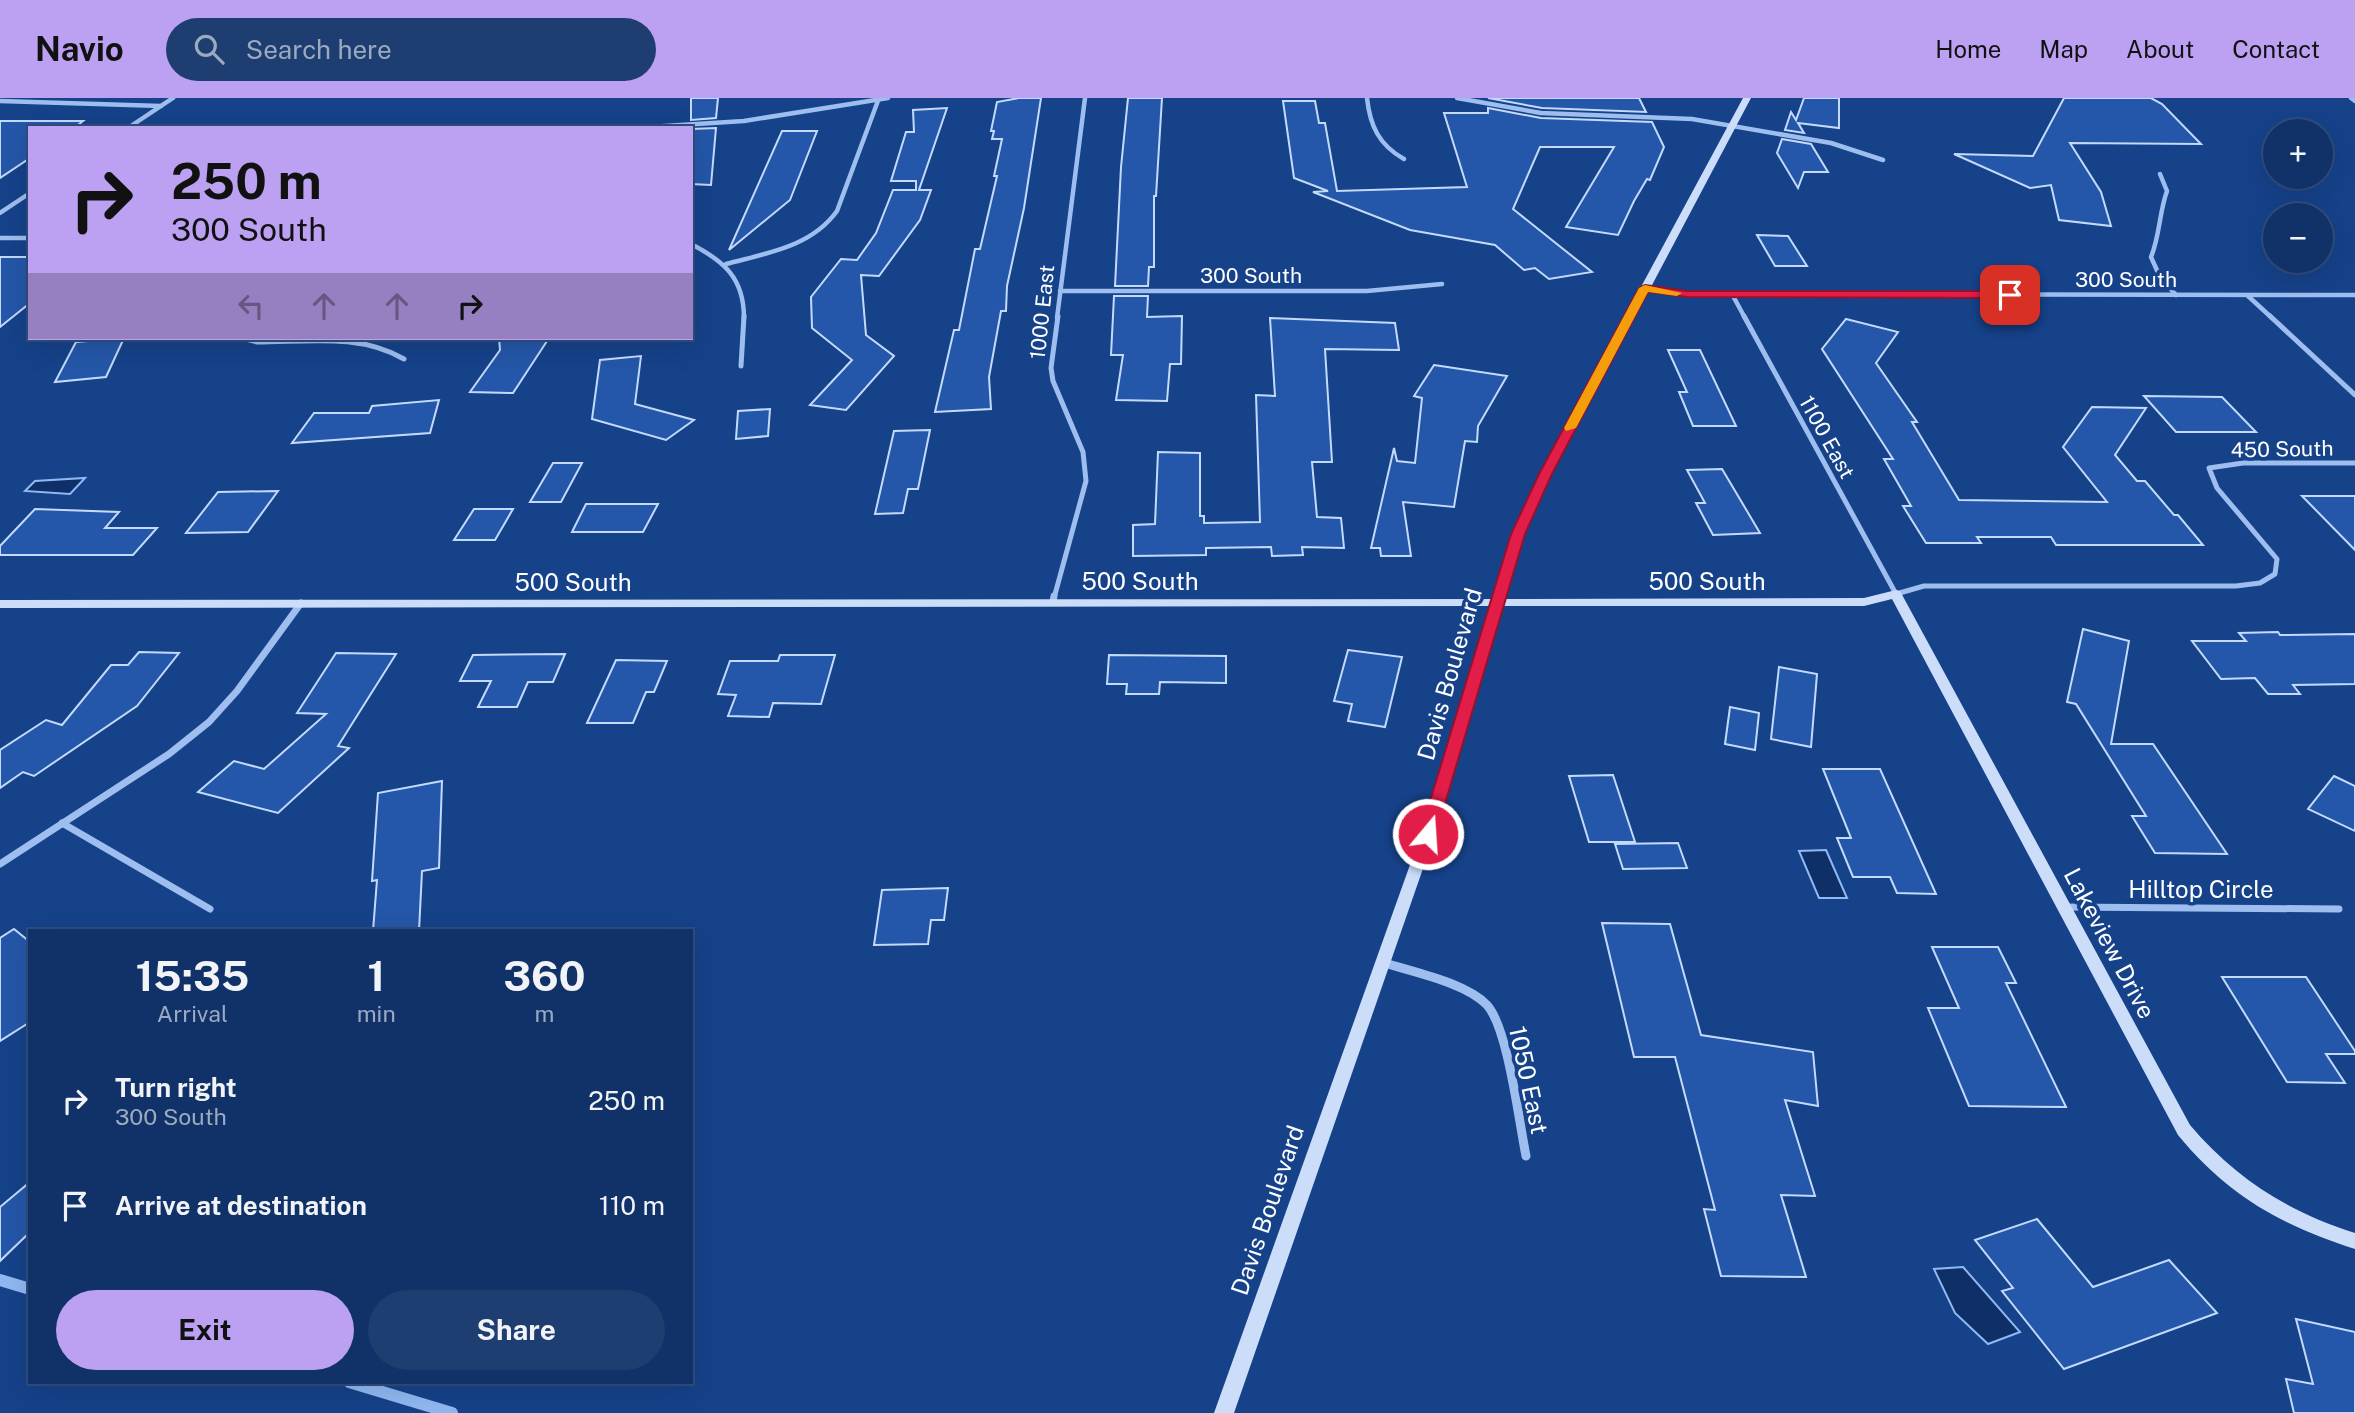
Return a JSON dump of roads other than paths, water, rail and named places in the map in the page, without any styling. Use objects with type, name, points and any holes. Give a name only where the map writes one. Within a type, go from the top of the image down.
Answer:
[{"type":"street","points":[[131,126],[173,98]]},
{"type":"street","points":[[660,126],[766,118],[888,98]]},
{"type":"street","name":"1000 East","points":[[1054,602],[1058,573],[1084,492],[1086,468],[1082,447],[1058,400],[1052,378],[1084,98]]},
{"type":"street","points":[[1367,98],[1376,137],[1390,152],[1404,159]]},
{"type":"street","points":[[1457,98],[1541,113],[1662,116],[1732,126],[1851,147],[1883,160]]},
{"type":"street","name":"Davis Boulevard","points":[[1224,1413],[1381,961],[1428,834],[1498,601],[1530,505],[1747,98]]},
{"type":"street","points":[[726,264],[800,241],[829,222],[837,211],[879,99]]},
{"type":"street","points":[[0,101],[161,106]]},
{"type":"street","points":[[2160,174],[2167,191],[2161,208],[2159,237],[2151,257],[2160,277],[2176,295]]},
{"type":"street","points":[[0,213],[28,194]]},
{"type":"street","points":[[0,238],[28,238]]},
{"type":"street","points":[[693,245],[726,264],[740,281],[743,290],[741,366]]},
{"type":"street","name":"300 South","points":[[1060,291],[1367,291],[1442,284]]},
{"type":"street","name":"300 South","points":[[1645,288],[1687,294],[2355,295]]},
{"type":"street","name":"1100 East","points":[[1732,294],[1896,594]]},
{"type":"street","points":[[2248,295],[2355,395]]},
{"type":"street","points":[[250,340],[351,342],[393,351],[404,359]]},
{"type":"street","name":"450 South","points":[[2275,574],[2277,559],[2273,551],[2217,487],[2208,474],[2209,468],[2243,463],[2355,463]]},
{"type":"street","name":"500 South","points":[[0,604],[1864,602],[1924,586],[2236,586],[2260,583],[2275,574]]},
{"type":"street","name":"Lakeview Drive","points":[[1896,594],[2172,1111],[2198,1149],[2231,1180],[2267,1206],[2298,1222],[2355,1241]]},
{"type":"street","points":[[0,863],[169,754],[209,722],[237,691],[301,603]]},
{"type":"street","points":[[62,823],[210,909]]},
{"type":"street","name":"Hilltop Circle","points":[[2063,907],[2339,908]]},
{"type":"street","name":"1050 East","points":[[1381,961],[1454,985],[1487,1005],[1502,1035],[1526,1156]]},
{"type":"water","points":[[85,478],[70,494],[25,491],[35,481]]},
{"type":"water","points":[[1826,850],[1847,898],[1819,898],[1799,851]]},
{"type":"water","points":[[1963,1267],[2020,1332],[1988,1344],[1955,1313],[1934,1269]]},
{"type":"waterway","points":[[0,1280],[28,1288]]},
{"type":"waterway","points":[[356,1384],[452,1413]]}]
